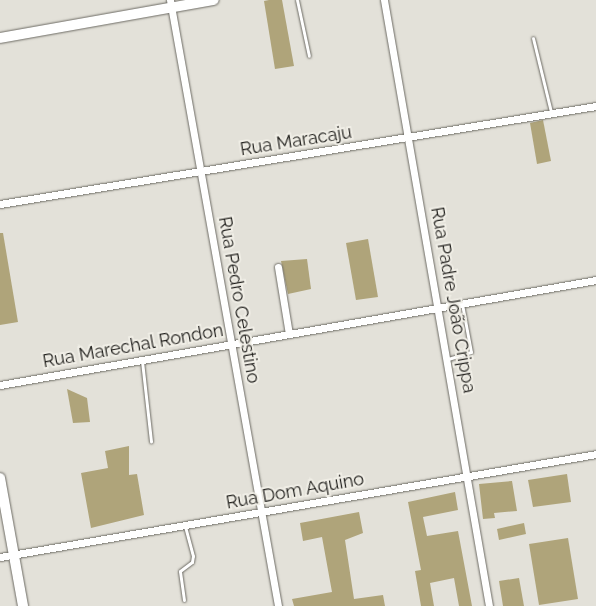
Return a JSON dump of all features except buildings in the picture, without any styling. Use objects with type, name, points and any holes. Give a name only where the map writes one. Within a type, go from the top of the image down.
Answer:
[{"type":"street","points":[[0,38],[171,4],[214,0]]},
{"type":"street","name":"Rua Padre João Crippa","points":[[384,0],[469,476],[489,606]]},
{"type":"street","name":"Rua Pedro Celestino","points":[[171,4],[278,606]]},
{"type":"street","name":"Rua Maracaju","points":[[0,204],[596,106]]},
{"type":"street","points":[[278,267],[289,334]]},
{"type":"street","name":"Rua Marechal Rondon","points":[[0,385],[596,280]]},
{"type":"street","name":"Rua Dom Aquino","points":[[0,558],[596,454]]},
{"type":"street","points":[[0,478],[23,606]]},
{"type":"lane","points":[[297,0],[308,56]]},
{"type":"lane","points":[[533,38],[551,112]]},
{"type":"lane","points":[[448,359],[471,352],[462,304]]},
{"type":"lane","points":[[142,360],[151,441]]},
{"type":"lane","points":[[184,600],[180,571],[192,562],[193,556],[185,526]]}]
